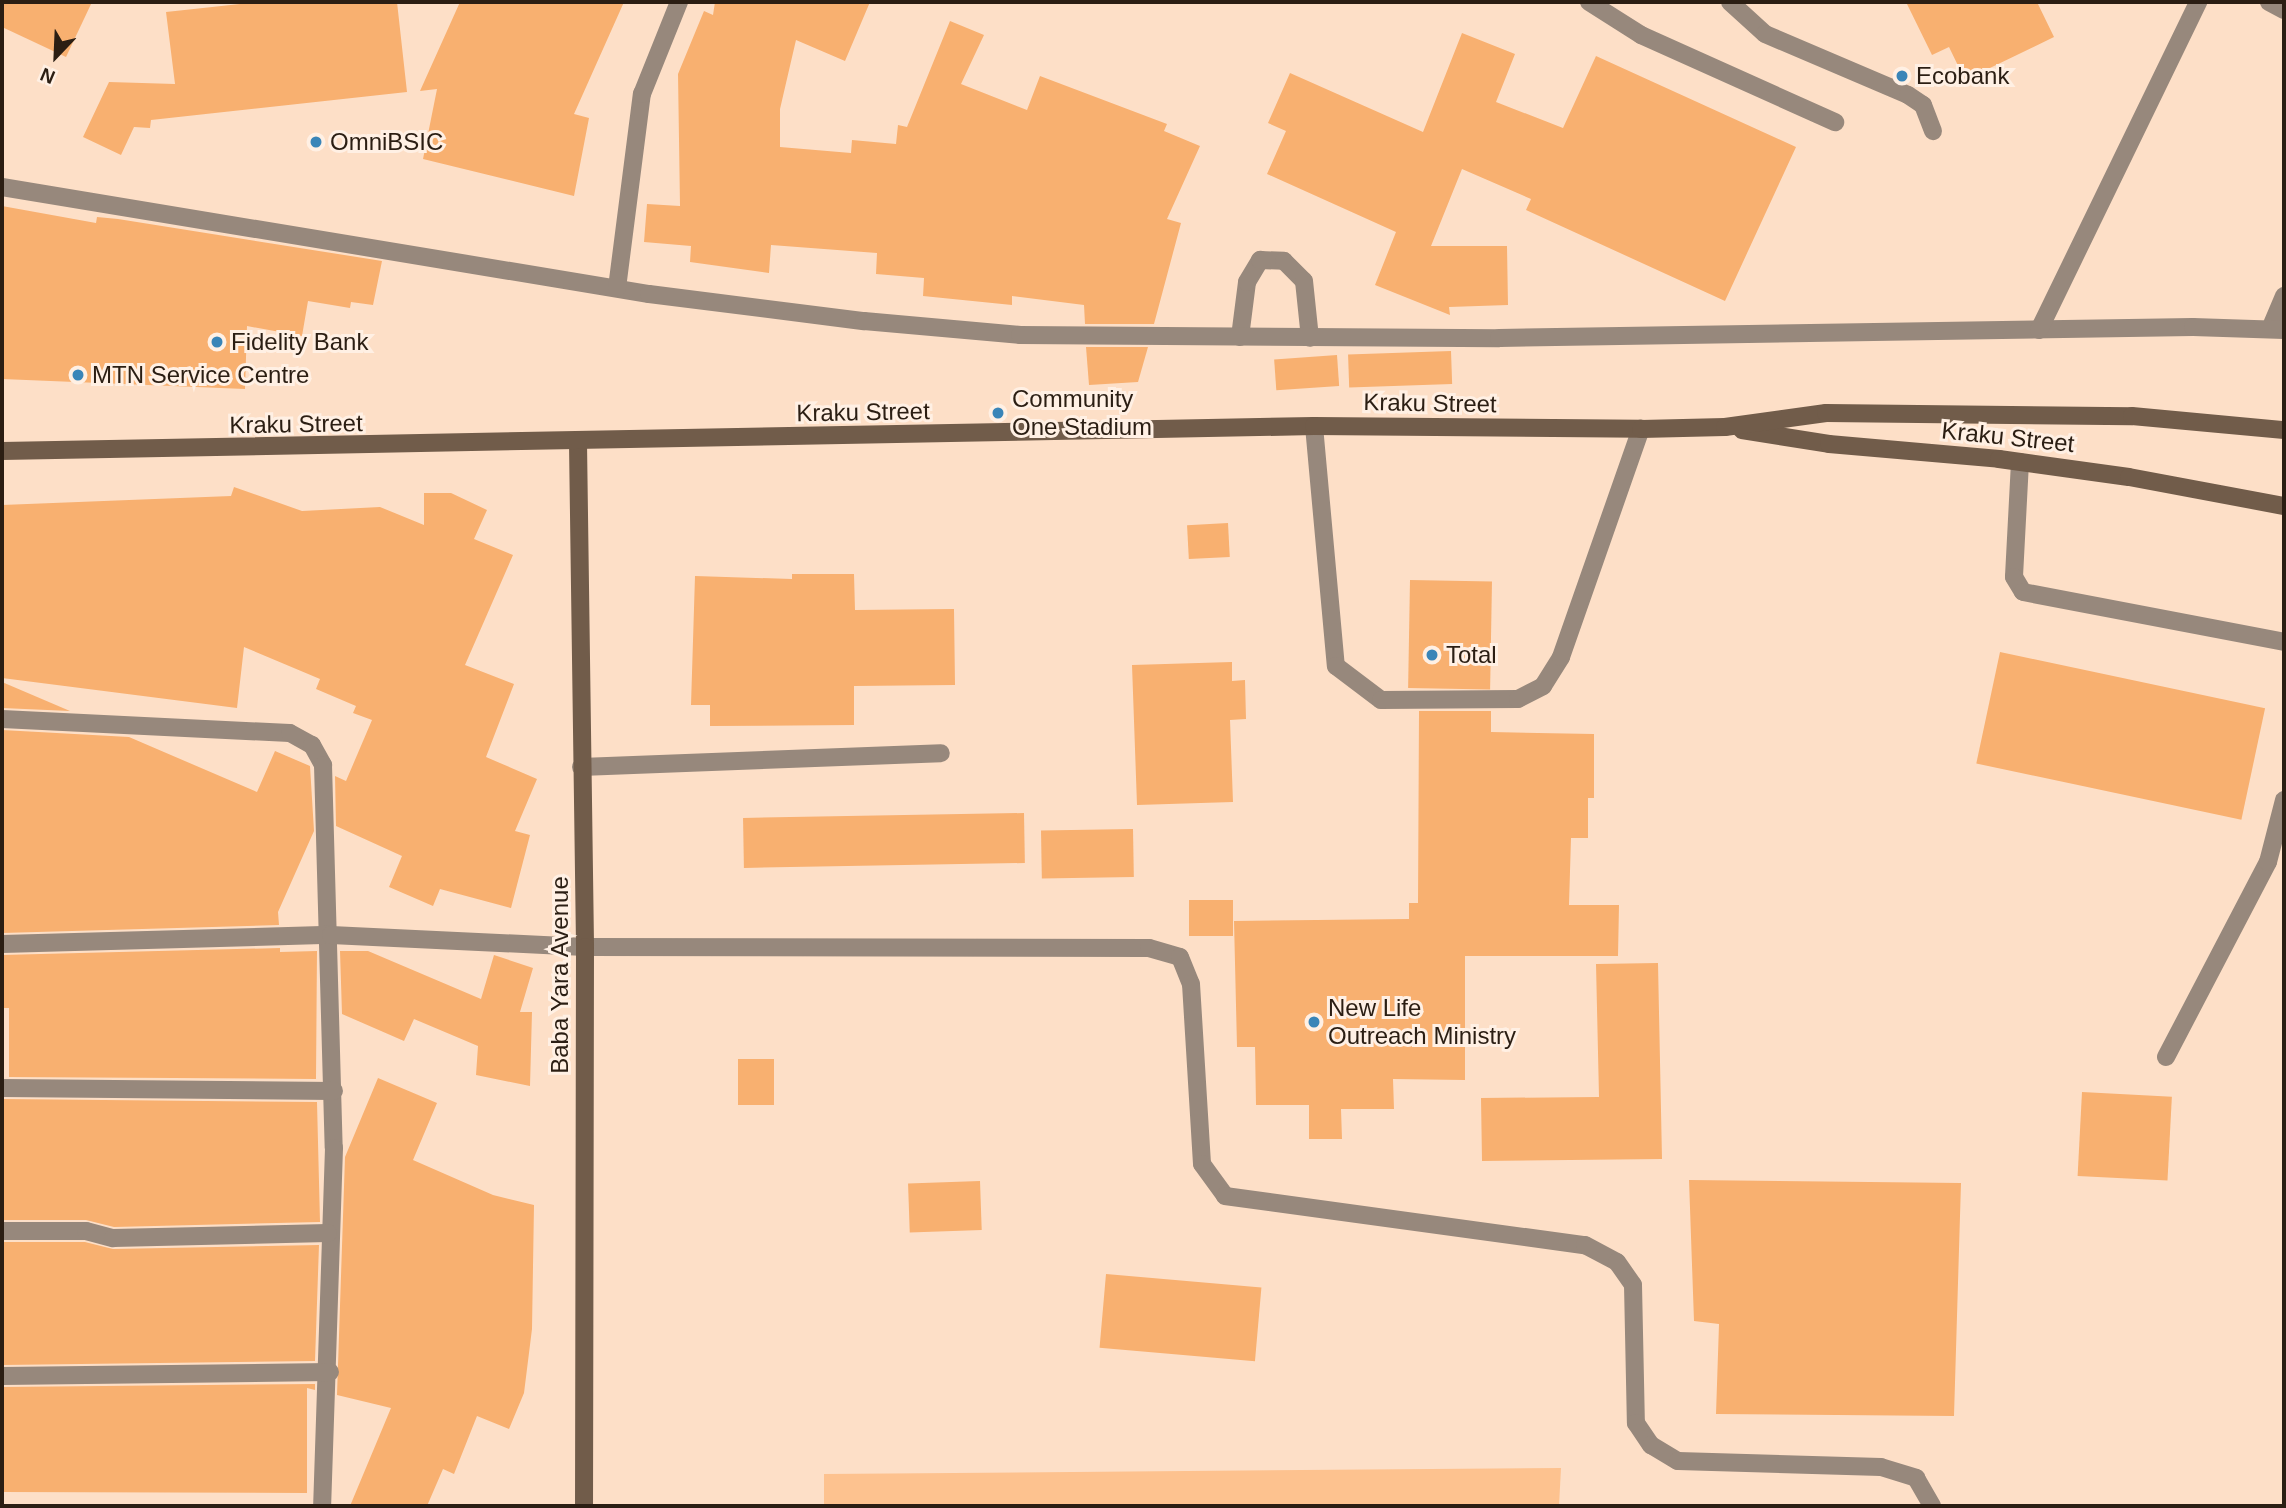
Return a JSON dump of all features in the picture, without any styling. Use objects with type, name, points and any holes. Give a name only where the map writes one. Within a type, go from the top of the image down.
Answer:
[{"type":"main road","name":"Kraku Street","points":[[2,451],[578,443],[1314,426],[1641,429],[1725,427],[1826,413],[2000,412],[2132,416],[2284,430]]},
{"type":"main road","name":"Kraku Street","points":[[1725,427],[1829,444],[2020,461],[2284,506]]},
{"type":"main road","name":"Baba Yara Avenue","points":[[578,443],[585,947],[584,1506]]},
{"type":"street","points":[[617,288],[642,94],[679,2]]},
{"type":"street","points":[[1589,2],[1641,34],[1835,122]]},
{"type":"street","points":[[1730,2],[1765,34],[1908,95],[1923,105],[1933,131]]},
{"type":"street","points":[[2039,330],[2198,2]]},
{"type":"street","points":[[2269,2],[2284,10]]},
{"type":"street","points":[[2,187],[617,288],[864,321],[1020,335],[1310,338],[2277,330],[2284,296]]},
{"type":"street","points":[[1240,337],[1247,282],[1260,260],[1284,261],[1304,281],[1310,338]]},
{"type":"street","points":[[1314,426],[1336,666],[1381,699],[1518,699],[1543,685],[1561,657],[1641,429]]},
{"type":"street","points":[[2020,461],[2014,577],[2023,592],[2284,642]]},
{"type":"street","points":[[2,719],[290,733],[312,746],[323,765],[331,935],[334,1091],[328,1233],[330,1372],[323,1506]]},
{"type":"street","points":[[581,767],[941,753]]},
{"type":"street","points":[[2166,1057],[2268,862],[2284,800]]},
{"type":"street","points":[[2,944],[331,935],[585,947],[1149,948],[1180,957],[1191,984],[1202,1164],[1225,1196],[1585,1245],[1617,1262],[1633,1285],[1636,1423],[1651,1446],[1678,1461],[1881,1467],[1916,1478],[1932,1506]]},
{"type":"street","points":[[2,1088],[334,1091]]},
{"type":"street","points":[[2,1231],[86,1231],[113,1238],[328,1233]]},
{"type":"street","points":[[2,1376],[330,1372]]},
{"type":"shaded area","points":[[1561,1468],[1559,1506],[824,1506],[824,1474]]},
{"type":"building","points":[[2,2],[92,2],[66,57],[2,27]]},
{"type":"building","points":[[259,2],[397,2],[407,92],[151,120],[150,128],[134,127],[121,155],[83,137],[109,82],[175,84],[166,12]]},
{"type":"building","points":[[460,2],[624,2],[574,114],[589,118],[574,196],[423,159],[437,89],[420,91]]},
{"type":"building","points":[[715,2],[870,2],[845,61],[796,40],[780,109],[780,147],[851,153],[852,140],[896,144],[898,125],[907,127],[950,21],[984,35],[961,84],[1027,110],[1040,76],[1167,124],[1164,131],[1200,146],[1167,219],[1181,223],[1154,324],[1085,324],[1084,305],[1012,296],[1012,305],[923,296],[924,278],[876,274],[877,253],[771,245],[769,273],[690,262],[691,246],[644,242],[647,204],[680,206],[678,74],[704,11],[713,15]]},
{"type":"building","points":[[1906,2],[2037,2],[2054,37],[1965,80],[1949,47],[1932,55]]},
{"type":"building","points":[[1462,33],[1515,54],[1496,102],[1563,128],[1596,56],[1796,147],[1725,301],[1526,210],[1531,199],[1462,169],[1431,246],[1507,246],[1508,305],[1449,307],[1450,315],[1375,285],[1396,232],[1267,174],[1286,131],[1268,123],[1290,73],[1423,132]]},
{"type":"building","points":[[2,206],[96,223],[97,217],[118,219],[382,261],[373,305],[351,302],[350,308],[308,301],[302,336],[247,326],[245,389],[2,379]]},
{"type":"building","points":[[1086,347],[1148,347],[1138,382],[1089,385]]},
{"type":"building","points":[[1451,351],[1452,384],[1349,388],[1348,355]]},
{"type":"building","points":[[1337,355],[1339,386],[1276,390],[1274,359]]},
{"type":"building","points":[[234,487],[302,511],[380,507],[424,525],[424,493],[451,493],[487,510],[474,539],[513,555],[465,665],[514,684],[486,757],[537,779],[515,831],[530,835],[511,908],[440,889],[433,906],[389,887],[402,856],[336,826],[335,776],[346,781],[372,720],[353,713],[356,706],[316,689],[320,679],[244,647],[237,708],[2,678],[2,505],[231,496]]},
{"type":"building","points":[[1228,523],[1230,557],[1189,559],[1187,525]]},
{"type":"building","points":[[792,574],[854,574],[855,610],[954,609],[955,685],[854,686],[854,725],[710,726],[710,705],[691,705],[695,576],[792,579]]},
{"type":"building","points":[[1410,580],[1492,581],[1490,689],[1408,688]]},
{"type":"building","points":[[2000,652],[2265,708],[2241,820],[1976,764]]},
{"type":"building","points":[[1232,662],[1232,681],[1245,680],[1246,719],[1230,720],[1233,802],[1137,805],[1132,665]]},
{"type":"building","points":[[2,682],[70,711],[2,708]]},
{"type":"building","points":[[1419,711],[1491,711],[1491,732],[1594,734],[1594,798],[1588,798],[1588,838],[1571,838],[1569,905],[1619,905],[1618,956],[1465,956],[1465,1080],[1393,1079],[1394,1109],[1341,1109],[1342,1139],[1309,1139],[1309,1105],[1256,1105],[1255,1047],[1237,1047],[1234,921],[1409,919],[1409,903],[1418,903]]},
{"type":"building","points":[[2,730],[129,737],[257,792],[275,751],[310,766],[314,831],[278,912],[279,925],[2,933]]},
{"type":"building","points":[[1024,813],[1025,863],[744,868],[743,818]]},
{"type":"building","points":[[1133,829],[1134,877],[1042,879],[1041,831]]},
{"type":"building","points":[[1189,900],[1233,900],[1233,936],[1189,936]]},
{"type":"building","points":[[280,948],[280,952],[317,951],[316,1079],[9,1077],[9,1008],[2,1008],[2,955]]},
{"type":"building","points":[[340,951],[368,951],[481,999],[494,955],[533,968],[520,1012],[532,1012],[530,1086],[476,1075],[478,1046],[414,1019],[404,1041],[342,1014]]},
{"type":"building","points":[[1658,963],[1662,1159],[1482,1161],[1481,1098],[1599,1097],[1596,964]]},
{"type":"building","points":[[738,1059],[774,1059],[774,1105],[738,1105]]},
{"type":"building","points":[[378,1078],[437,1103],[413,1160],[493,1195],[534,1205],[532,1329],[524,1393],[509,1429],[477,1416],[454,1474],[443,1469],[427,1506],[350,1506],[391,1408],[337,1395],[345,1157]]},
{"type":"building","points":[[2082,1092],[2172,1097],[2167,1181],[2078,1176]]},
{"type":"building","points":[[2,1099],[317,1102],[320,1222],[114,1227],[86,1220],[2,1220]]},
{"type":"building","points":[[1689,1180],[1961,1183],[1954,1416],[1716,1414],[1719,1324],[1694,1321]]},
{"type":"building","points":[[980,1181],[982,1230],[910,1232],[908,1184]]},
{"type":"building","points":[[2,1242],[85,1242],[113,1249],[319,1245],[315,1361],[2,1365]]},
{"type":"building","points":[[1106,1274],[1261,1288],[1255,1361],[1100,1348]]},
{"type":"building","points":[[315,1384],[315,1390],[307,1388],[307,1493],[2,1492],[2,1387]]},
{"type":"place","name":"Ecobank","points":[[1902,76]]},
{"type":"place","name":"OmniBSIC","points":[[316,142]]},
{"type":"place","name":"Fidelity Bank","points":[[217,342]]},
{"type":"place","name":"MTN Service Centre","points":[[78,375]]},
{"type":"place","name":"Community One Stadium","points":[[998,413]]},
{"type":"place","name":"Total","points":[[1432,655]]},
{"type":"place","name":"New Life Outreach Ministry","points":[[1314,1022]]}]
